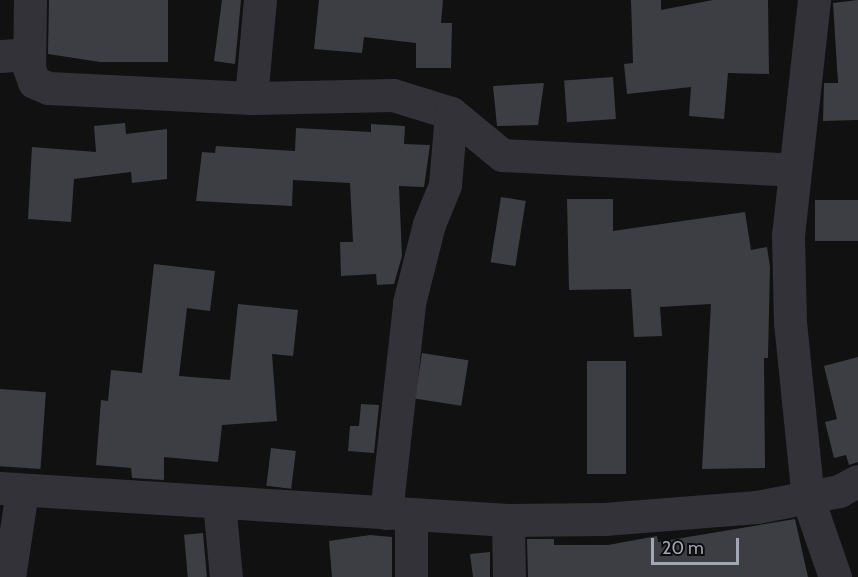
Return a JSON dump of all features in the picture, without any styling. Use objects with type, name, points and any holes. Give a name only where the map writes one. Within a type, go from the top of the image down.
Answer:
[{"type":"street","points":[[30,0],[14,56],[34,82],[64,91],[251,98],[393,95],[451,113],[502,155],[794,170]]},
{"type":"street","points":[[251,98],[260,0]]},
{"type":"street","points":[[814,0],[788,235],[790,312],[808,498],[835,577]]},
{"type":"street","points":[[411,577],[398,514],[409,303],[429,224],[445,185],[451,113]]},
{"type":"street","points":[[9,577],[11,490],[508,520],[604,519],[757,507],[839,491],[858,481]]},
{"type":"street","points":[[219,502],[226,577]]},
{"type":"street","points":[[508,520],[508,577]]},
{"type":"building","points":[[49,0],[168,0],[168,62],[100,62],[48,54]]},
{"type":"building","points":[[222,0],[241,0],[235,64],[214,61]]},
{"type":"building","points":[[319,0],[443,0],[441,23],[452,23],[451,68],[416,68],[416,43],[364,37],[362,53],[314,49]]},
{"type":"building","points":[[631,0],[661,0],[661,10],[713,0],[768,0],[769,74],[728,73],[724,119],[689,116],[691,87],[627,94],[624,64],[633,63]]},
{"type":"building","points":[[858,0],[858,120],[823,121],[824,83],[838,83],[833,3]]},
{"type":"building","points":[[613,77],[616,119],[567,122],[564,80]]},
{"type":"building","points":[[544,83],[538,125],[497,126],[493,86]]},
{"type":"building","points":[[125,123],[126,134],[167,129],[167,179],[132,183],[131,172],[74,179],[71,222],[28,219],[32,147],[96,152],[94,126]]},
{"type":"building","points":[[371,124],[405,126],[404,144],[430,145],[424,187],[399,186],[402,256],[394,284],[377,285],[376,274],[341,276],[340,242],[353,242],[350,183],[293,180],[292,206],[196,201],[202,152],[215,153],[216,146],[295,151],[296,128],[371,132]]},
{"type":"building","points":[[501,197],[526,201],[515,266],[491,262]]},
{"type":"building","points":[[567,199],[613,199],[613,231],[745,212],[751,250],[767,247],[770,267],[768,358],[764,358],[765,468],[702,469],[711,304],[660,307],[662,336],[634,337],[631,289],[569,290]]},
{"type":"building","points":[[815,200],[858,200],[858,241],[815,241]]},
{"type":"building","points":[[154,264],[215,271],[210,311],[187,308],[179,376],[230,380],[238,304],[298,310],[293,356],[272,354],[277,421],[222,425],[218,462],[164,457],[164,480],[132,478],[131,468],[96,465],[101,400],[108,401],[111,370],[142,373]]},
{"type":"building","points":[[422,353],[468,360],[461,406],[415,398]]},
{"type":"building","points":[[858,357],[858,462],[849,465],[846,455],[834,458],[825,422],[837,419],[824,366]]},
{"type":"building","points":[[587,361],[626,361],[626,474],[587,474]]},
{"type":"building","points":[[0,389],[46,392],[41,469],[0,466]]},
{"type":"building","points":[[361,404],[379,405],[374,453],[348,451],[350,426],[359,426]]},
{"type":"building","points":[[271,448],[296,451],[291,489],[266,486]]},
{"type":"building","points":[[795,519],[808,577],[528,577],[527,539],[554,539],[554,545],[608,545],[657,536],[658,542]]},
{"type":"building","points":[[203,533],[207,577],[188,577],[184,535]]},
{"type":"building","points":[[370,535],[392,537],[392,577],[332,577],[329,541]]},
{"type":"building","points":[[490,552],[490,577],[473,577],[470,554]]}]
